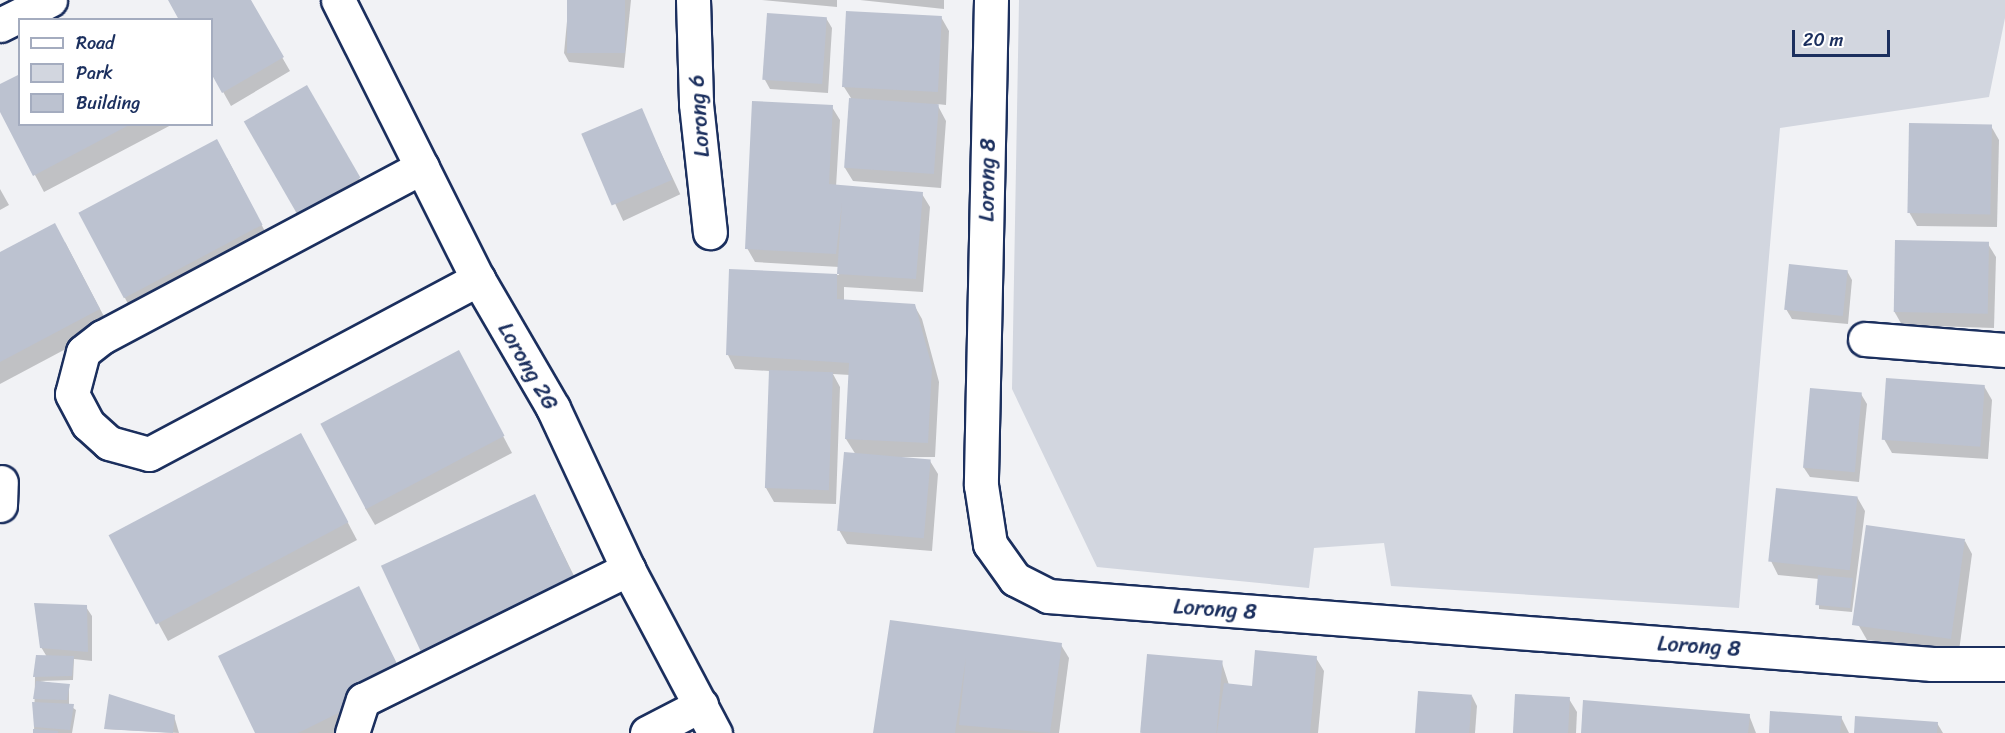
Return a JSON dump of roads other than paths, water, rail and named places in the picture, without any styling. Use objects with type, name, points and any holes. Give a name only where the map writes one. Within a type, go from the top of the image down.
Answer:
[{"type":"street","points":[[0,25],[50,0]]},
{"type":"street","name":"Lorong 2G","points":[[338,0],[478,279],[553,408],[628,569],[708,719]]},
{"type":"street","name":"Lorong 6","points":[[693,0],[696,104],[710,232]]},
{"type":"street","name":"Lorong 8","points":[[991,0],[981,485],[990,544],[1015,579],[1060,597],[1932,664],[2005,664]]},
{"type":"street","points":[[422,167],[102,338],[83,352],[72,394],[88,424],[109,443],[149,454],[478,279]]},
{"type":"street","points":[[1865,339],[2005,350]]},
{"type":"street","points":[[352,733],[363,700],[628,569]]},
{"type":"street","points":[[647,733],[708,719]]}]
